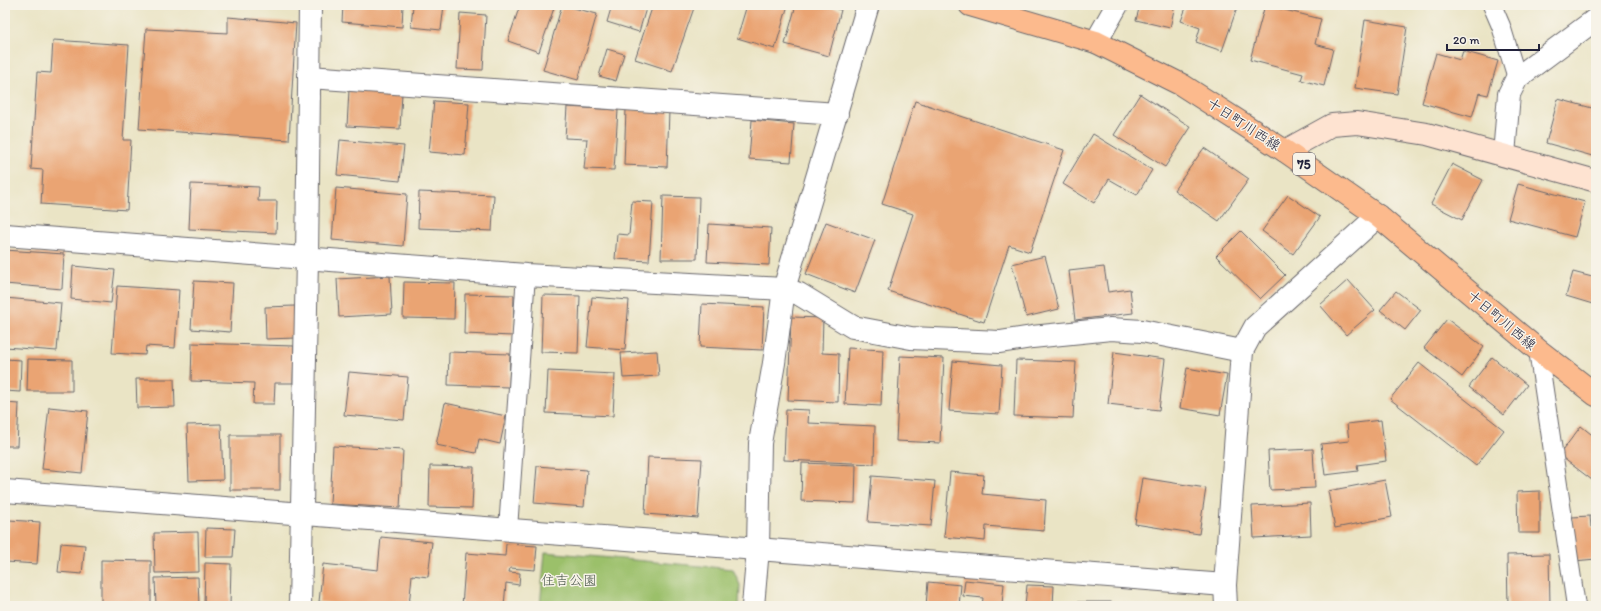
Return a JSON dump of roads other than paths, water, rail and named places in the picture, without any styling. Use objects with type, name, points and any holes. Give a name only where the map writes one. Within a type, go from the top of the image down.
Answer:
[{"type":"main road","name":"十日町川西線","points":[[970,5],[1096,42],[1182,85],[1285,151],[1378,216],[1538,350],[1596,395]]},
{"type":"street","points":[[300,606],[307,259],[310,5]]},
{"type":"street","points":[[753,606],[758,549],[760,443],[774,363],[784,289],[868,5]]},
{"type":"street","points":[[1096,42],[1117,5]]},
{"type":"street","points":[[1504,155],[1509,94],[1517,78],[1596,19]]},
{"type":"street","points":[[309,77],[837,114]]},
{"type":"street","points":[[1285,151],[1332,125],[1358,123],[1427,134],[1596,181]]},
{"type":"street","points":[[1226,606],[1225,585],[1242,351],[1255,328],[1378,216]]},
{"type":"street","points":[[5,235],[526,276],[784,289],[799,294],[853,326],[911,338],[1000,342],[1032,337],[1111,329],[1142,331],[1242,351]]},
{"type":"street","points":[[5,491],[1225,585]]},
{"type":"lane","points":[[1492,5],[1501,26],[1517,78]]},
{"type":"lane","points":[[508,530],[526,276]]},
{"type":"lane","points":[[1538,350],[1576,606]]},
{"type":"park label","name":"住吉公園","points":[[569,580]]}]
